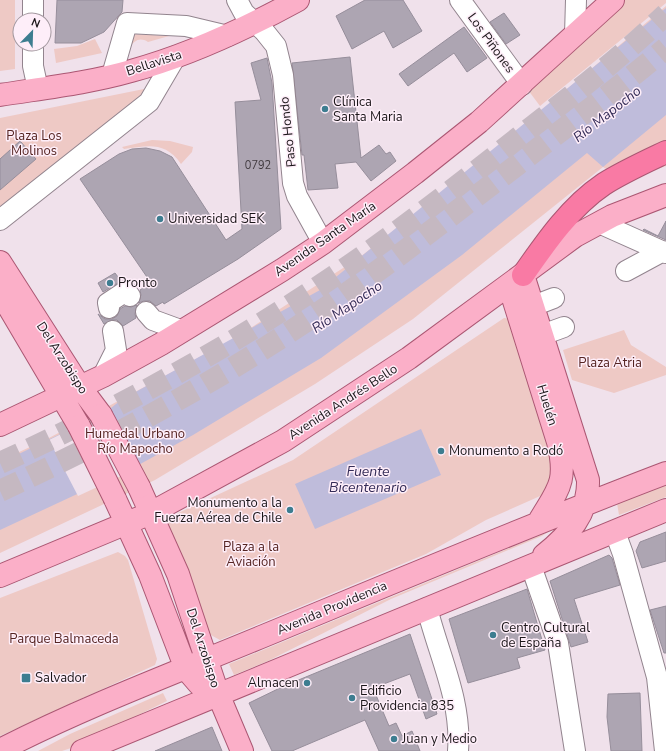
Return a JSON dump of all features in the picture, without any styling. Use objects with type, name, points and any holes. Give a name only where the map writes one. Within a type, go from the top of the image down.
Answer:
[{"type":"highway","points":[[516,280],[553,234],[586,198],[615,178],[666,152]]},
{"type":"main road","name":"Bellavista","points":[[0,95],[130,71],[176,56],[228,36],[255,24],[298,0]]},
{"type":"main road","name":"Avenida Santa María","points":[[0,425],[110,373],[183,331],[323,243],[415,173],[522,85],[613,0]]},
{"type":"main road","name":"Avenida Andrés Bello","points":[[0,576],[152,513],[220,476],[312,423],[408,358],[575,236],[599,222],[666,195]]},
{"type":"main road","name":"Del Arzobispo","points":[[0,262],[71,392],[79,426],[150,575],[186,669],[199,684],[218,694]]},
{"type":"main road","name":"Huelén","points":[[516,280],[533,306],[587,473],[588,488],[585,503],[577,520],[567,534],[531,566]]},
{"type":"main road","name":"Huelén","points":[[516,280],[558,442],[563,467],[558,489],[538,522]]},
{"type":"main road","name":"Del Arzobispo","points":[[0,292],[71,392],[100,414],[152,513],[178,574],[218,694]]},
{"type":"main road","points":[[100,414],[110,373]]},
{"type":"main road","name":"Avenida Providencia","points":[[0,750],[43,729],[538,522],[666,473]]},
{"type":"main road","points":[[82,751],[666,510]]},
{"type":"main road","points":[[218,694],[242,751]]},
{"type":"street","points":[[33,0],[33,12]]},
{"type":"street","name":"Paso Hondo","points":[[237,0],[244,13],[264,31],[276,46],[283,75],[293,183],[297,196],[323,243]]},
{"type":"street","name":"Los Piñones","points":[[460,0],[522,85]]},
{"type":"street","points":[[575,35],[576,0]]},
{"type":"street","points":[[112,75],[127,23],[186,26],[228,36]]},
{"type":"street","points":[[33,52],[33,66],[38,89]]},
{"type":"street","points":[[0,220],[149,102],[176,56]]},
{"type":"street","points":[[599,222],[664,252]]},
{"type":"street","points":[[626,271],[664,252]]},
{"type":"street","points":[[109,308],[108,303],[126,291],[130,296]]},
{"type":"street","points":[[533,306],[554,298]]},
{"type":"street","points":[[146,312],[153,320],[183,331]]},
{"type":"street","points":[[542,335],[564,327]]},
{"type":"street","points":[[110,373],[116,350],[113,331]]},
{"type":"street","points":[[615,532],[623,554],[657,677],[665,751]]},
{"type":"street","points":[[531,566],[558,643],[575,751]]},
{"type":"street","points":[[427,608],[456,705],[459,726],[458,751]]},
{"type":"green space","points":[[0,0],[15,0],[15,12],[12,12],[12,52],[15,52],[15,69],[0,71]]},
{"type":"green space","points":[[623,0],[666,0],[666,3],[540,106],[528,90]]},
{"type":"green space","name":"Humedal Urbano Río Mapocho","points":[[666,6],[666,166],[625,181],[603,167],[413,319],[315,384],[155,480],[0,553],[0,461],[49,438],[232,340],[360,257],[471,170]]},
{"type":"green space","points":[[132,34],[169,36],[148,42],[145,40],[137,40],[129,49]]},
{"type":"green space","points":[[95,39],[102,53],[56,63],[54,49],[77,46]]},
{"type":"green space","name":"Plaza Los Molinos","points":[[144,89],[148,94],[0,211],[0,118]]},
{"type":"green space","points":[[152,140],[170,141],[193,147],[192,152],[181,164],[175,157],[162,148],[148,146],[124,149],[122,147]]},
{"type":"green space","name":"Plaza a la Aviación","points":[[504,318],[513,319],[558,459],[547,493],[486,520],[426,554],[220,640],[209,634],[163,520],[293,460]]},
{"type":"green space","name":"Plaza Atria","points":[[624,330],[631,345],[666,367],[666,375],[614,393],[572,380],[563,350]]},
{"type":"green space","points":[[666,485],[666,497],[619,515],[617,503]]},
{"type":"green space","points":[[548,532],[542,536],[391,599],[268,661],[234,675],[229,664]]},
{"type":"green space","name":"Parque Balmaceda","points":[[118,552],[125,556],[128,560],[157,659],[155,665],[0,736],[0,598]]},
{"type":"green space","points":[[163,693],[167,701],[71,748],[62,751],[38,751],[70,734]]},
{"type":"water","name":"Humedal Urbano Río Mapocho","points":[[666,8],[666,115],[603,167],[587,153],[462,255],[321,358],[193,435],[133,468],[0,530],[0,463],[106,412],[121,400],[320,290]]},
{"type":"water","name":"Fuente Bicentenario","points":[[421,429],[441,475],[315,529],[295,484]]},
{"type":"pier","points":[[106,412],[134,470],[78,496],[49,440]]},
{"type":"building","points":[[57,0],[123,0],[122,12],[104,32],[81,43],[55,43]]},
{"type":"building","points":[[365,0],[403,0],[422,31],[393,48],[384,31],[352,49],[336,16]]},
{"type":"building","points":[[504,13],[520,35],[506,44],[490,22]]},
{"type":"building","points":[[464,27],[487,58],[467,72],[454,53],[408,86],[399,74]]},
{"type":"building","name":"Clínica Santa Maria","points":[[350,57],[361,158],[379,145],[386,154],[390,152],[396,161],[371,181],[356,162],[335,164],[338,188],[308,190],[304,155],[302,155],[292,63]]},
{"type":"building","name":"Universidad SEK","points":[[267,58],[272,83],[281,229],[238,259],[164,304],[163,302],[156,306],[150,301],[138,303],[141,295],[140,290],[151,283],[80,179],[119,154],[132,149],[146,148],[160,151],[172,157],[226,240],[242,229],[235,102],[261,100],[251,63]]},
{"type":"building","points":[[20,141],[36,159],[0,190],[0,159]]},
{"type":"building","points":[[666,221],[666,240],[643,230],[644,229],[658,236]]},
{"type":"building","name":"Pronto","points":[[115,273],[121,281],[103,292],[98,283]]},
{"type":"building","points":[[137,305],[135,314],[136,318],[123,326],[117,320],[112,320],[104,324],[98,314],[105,319],[112,319],[117,316],[120,309],[125,306],[131,307]]},
{"type":"building","points":[[666,532],[666,561],[642,568],[636,551],[640,542]]},
{"type":"building","points":[[609,555],[612,558],[620,585],[574,599],[588,642],[571,647],[550,581]]},
{"type":"building","points":[[527,589],[545,650],[517,658],[520,668],[468,683],[449,619]]},
{"type":"building","points":[[666,606],[666,653],[664,653],[650,610]]},
{"type":"building","points":[[410,634],[437,714],[426,719],[410,674],[373,688],[389,726],[396,723],[402,736],[412,731],[420,751],[379,751],[365,720],[292,751],[272,751],[249,703],[284,686]]},
{"type":"building","points":[[640,693],[642,751],[611,751],[607,717],[608,694]]},
{"type":"building","points":[[212,727],[222,751],[155,751]]},
{"type":"tunnel","points":[[0,463],[76,427],[150,388],[260,325],[295,302],[351,264],[434,204],[592,79],[666,14]]},
{"type":"tunnel","points":[[0,491],[131,426],[217,378],[300,326],[429,233],[611,93],[666,48]]},
{"type":"place","name":"Clínica Santa Maria","points":[[325,109]]},
{"type":"place","name":"Universidad SEK","points":[[160,219]]},
{"type":"place","name":"Pronto","points":[[110,283]]},
{"type":"place","name":"Monumento a Rodó","points":[[441,451]]},
{"type":"place","name":"Monumento a la Fuerza Aérea de Chile","points":[[290,510]]},
{"type":"place","name":"Centro Cultural de España","points":[[493,635]]},
{"type":"place","name":"Salvador","points":[[26,678]]},
{"type":"place","name":"Almacen","points":[[307,683]]},
{"type":"place","name":"Edificio Providencia 835","points":[[352,698]]},
{"type":"place","name":"Juan y Medio","points":[[394,739]]},
{"type":"water label","name":"Río Mapocho","points":[[607,114]]},
{"type":"water label","name":"Río Mapocho","points":[[347,307]]}]
